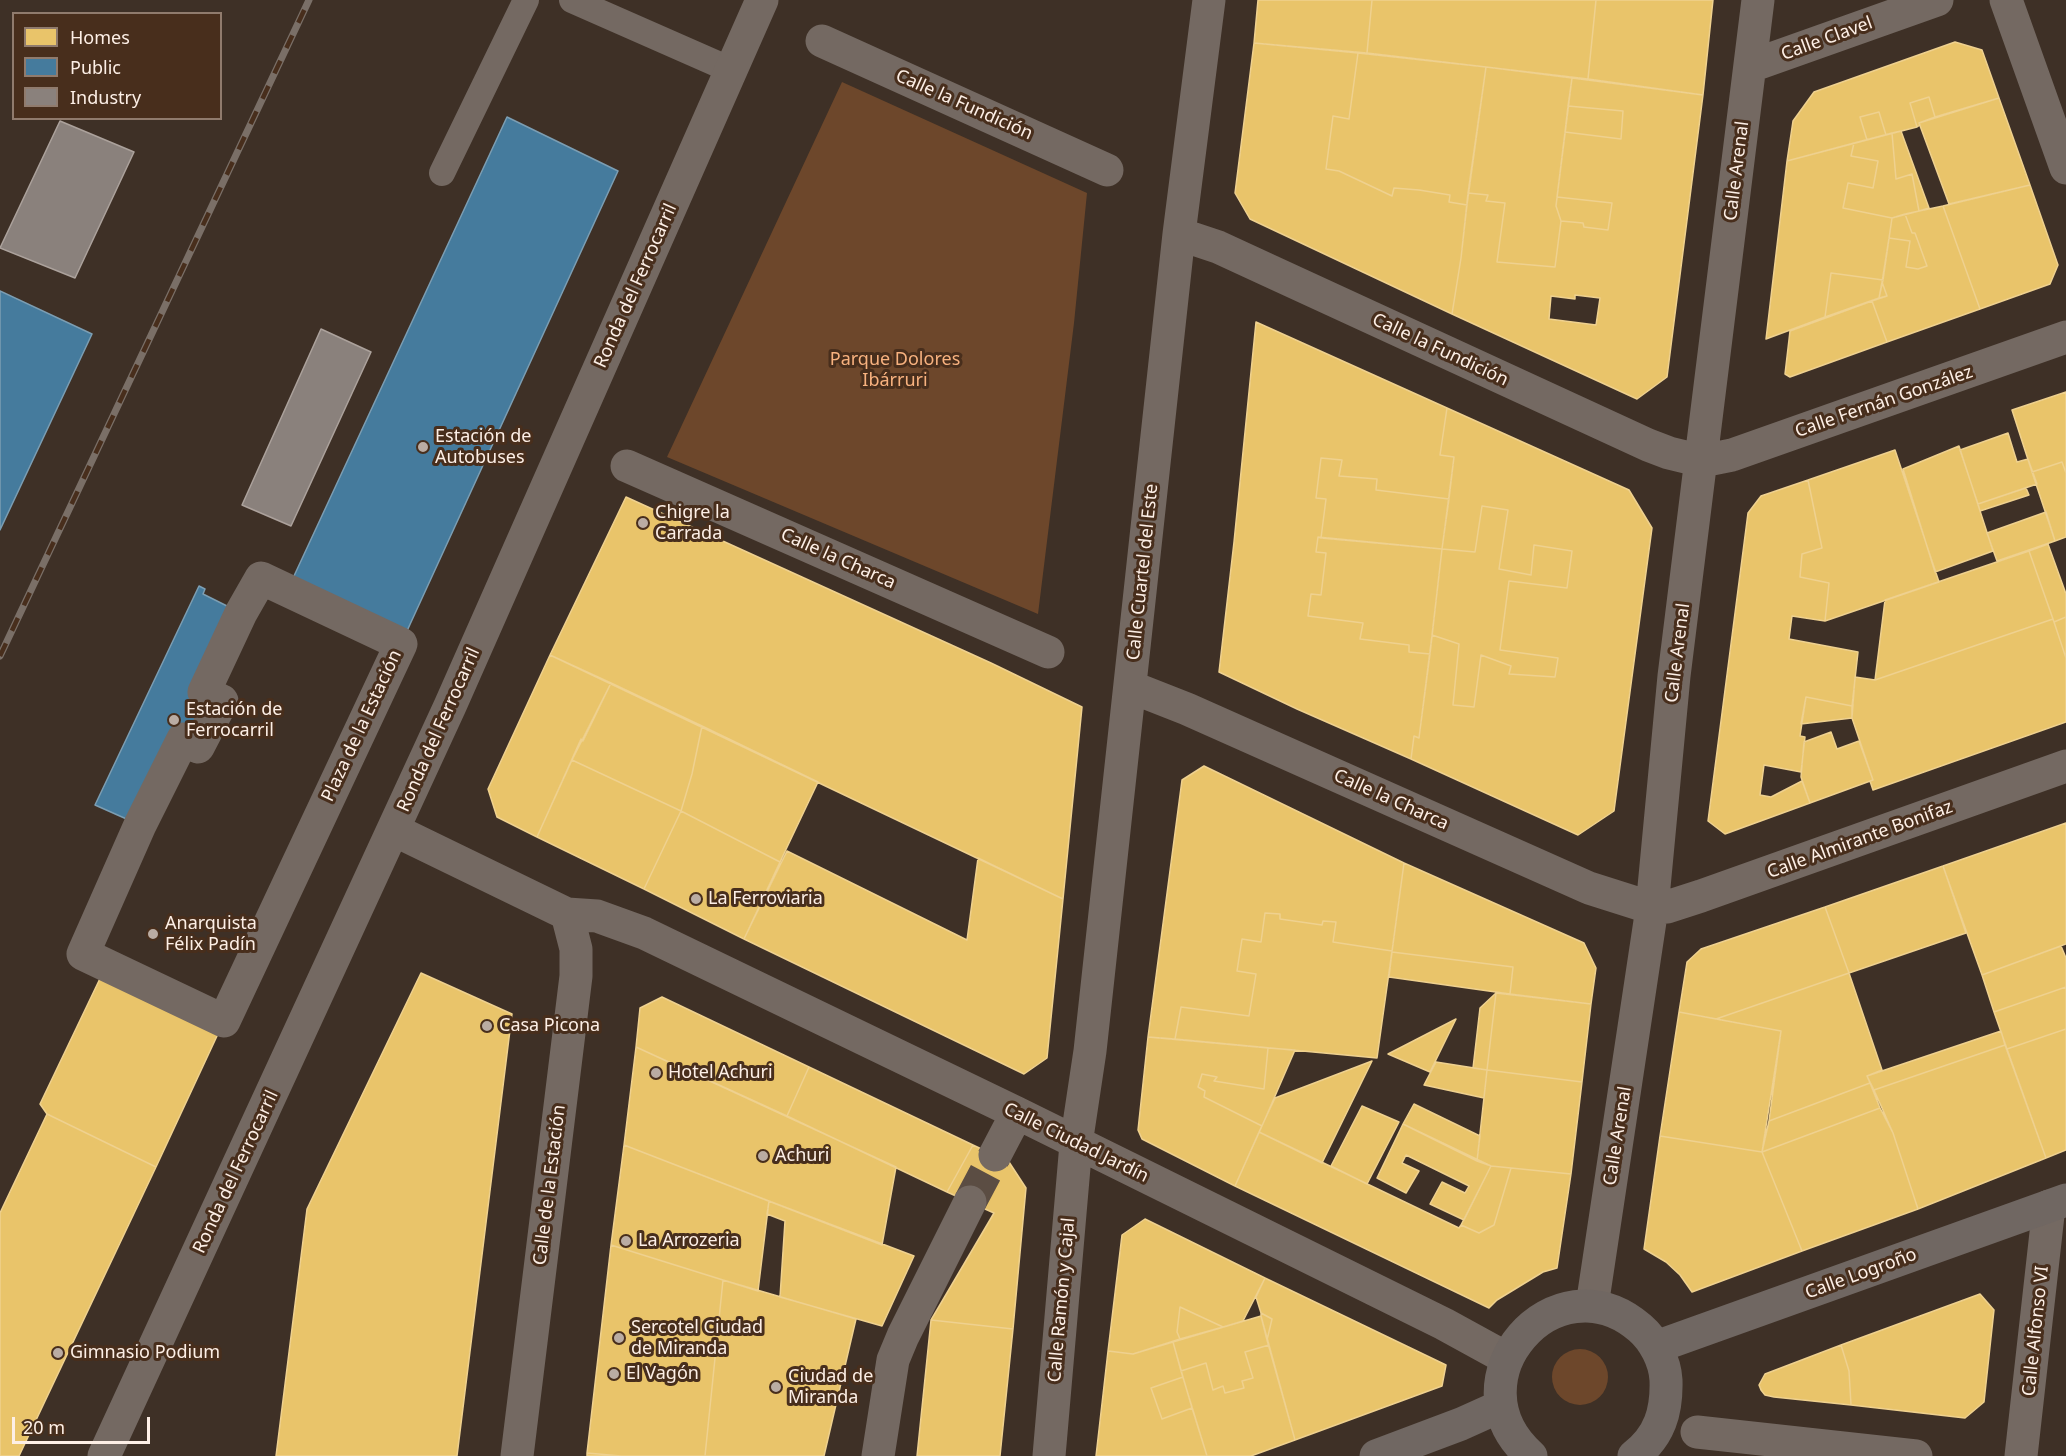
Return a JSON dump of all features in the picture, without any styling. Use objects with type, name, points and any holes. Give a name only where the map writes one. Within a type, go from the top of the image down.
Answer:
[{"type":"main road","name":"Calle Logroño","points":[[1656,1347],[2058,1203]]},
{"type":"main road","points":[[1531,1456],[1511,1433],[1501,1406],[1500,1381],[1506,1358],[1518,1339],[1534,1323],[1554,1312],[1575,1306],[1592,1306],[1631,1321],[1645,1333],[1656,1347],[1666,1374],[1667,1402],[1658,1428],[1634,1456]]},
{"type":"main road","points":[[1376,1456],[1461,1424],[1501,1406]]},
{"type":"street","name":"Ronda del Ferrocarril","points":[[104,1456],[394,830],[534,520],[762,0]]},
{"type":"street","name":"Calle Cuartel del Este","points":[[1076,1144],[1090,1051],[1179,234],[1209,0]]},
{"type":"street","name":"Calle Arenal","points":[[1592,1306],[1652,908],[1674,676],[1758,0]]},
{"type":"street","name":"Calle Clavel","points":[[1751,66],[1936,0]]},
{"type":"street","points":[[2006,0],[2066,168]]},
{"type":"street","name":"Calle la Fundición","points":[[822,40],[1107,170]]},
{"type":"street","name":"Calle la Fundición","points":[[1179,234],[1218,247],[1648,446],[1702,461]]},
{"type":"street","name":"Calle Fernán González","points":[[1702,461],[1753,448],[2066,338]]},
{"type":"street","name":"Calle la Charca","points":[[627,466],[1048,652]]},
{"type":"street","name":"Plaza de la Estación","points":[[261,578],[400,644],[224,1022],[83,954],[140,825],[183,740],[198,747],[222,701],[204,692],[241,613],[261,578]]},
{"type":"street","name":"Calle la Charca","points":[[1131,687],[1198,714],[1589,888],[1652,908]]},
{"type":"street","name":"Calle Almirante Bonifaz","points":[[1652,908],[1667,907],[1701,896],[2066,766]]},
{"type":"street","points":[[394,830],[567,914]]},
{"type":"street","name":"Calle Ciudad Jardín","points":[[567,914],[597,916],[644,933],[1017,1113],[1434,1319],[1506,1358]]},
{"type":"street","name":"Calle de la Estación","points":[[517,1456],[576,976],[576,949],[567,914]]},
{"type":"street","points":[[995,1155],[1017,1113]]},
{"type":"street","name":"Calle Ramón y Cajal","points":[[1049,1456],[1076,1144]]},
{"type":"street","points":[[878,1456],[893,1360],[970,1202]]},
{"type":"street","name":"Calle Alfonso VI","points":[[2021,1456],[2058,1203]]},
{"type":"street","points":[[1697,1432],[1916,1456]]},
{"type":"lane","points":[[442,173],[526,0]]},
{"type":"lane","points":[[572,0],[731,70]]},
{"type":"green space","name":"Parque Dolores Ibárruri","points":[[842,82],[1087,193],[1074,323],[1038,614],[667,457]]},
{"type":"green space","points":[[1580,1349],[1591,1351],[1600,1357],[1606,1366],[1608,1377],[1606,1388],[1600,1397],[1591,1403],[1580,1405],[1569,1403],[1560,1397],[1554,1388],[1552,1377],[1554,1366],[1560,1357],[1569,1351]]},
{"type":"building: Homes","points":[[1258,0],[1372,0],[1367,53],[1254,43]]},
{"type":"building: Homes","points":[[1372,0],[1596,0],[1588,79],[1367,53]]},
{"type":"building: Homes","points":[[1596,0],[1713,0],[1703,95],[1588,79]]},
{"type":"building: Homes","points":[[1955,42],[1982,50],[1999,98],[1935,117],[1929,97],[1910,103],[1917,127],[1886,135],[1879,112],[1860,117],[1867,140],[1787,161],[1793,121],[1814,92]]},
{"type":"building: Homes","points":[[1254,43],[1358,53],[1349,119],[1333,116],[1326,169],[1339,171],[1392,196],[1394,188],[1419,190],[1450,195],[1449,202],[1467,205],[1452,314],[1250,219],[1235,193]]},
{"type":"building: Homes","points":[[1358,53],[1486,67],[1467,205],[1449,202],[1450,195],[1419,190],[1394,188],[1392,196],[1339,171],[1326,169],[1333,116],[1349,119]]},
{"type":"building: Homes","points":[[1486,67],[1572,78],[1556,206],[1561,221],[1555,267],[1497,262],[1505,203],[1486,201],[1488,195],[1468,193]]},
{"type":"building: Homes","points":[[1572,78],[1703,95],[1667,377],[1637,399],[1452,314],[1468,193],[1488,195],[1486,201],[1505,203],[1497,262],[1555,267],[1561,221],[1583,223],[1584,227],[1608,230],[1612,203],[1557,197],[1565,132],[1621,139],[1623,111],[1568,106]],"holes":[[[1575,295],[1600,298],[1596,325],[1549,319],[1551,296],[1575,299]]]},
{"type":"building: Homes","points":[[1929,97],[1935,117],[1919,123],[1917,127],[1910,103]]},
{"type":"building: Homes","points":[[1999,98],[2030,185],[1949,204],[1919,123]]},
{"type":"building: Homes","points":[[1568,106],[1623,111],[1621,139],[1565,132]]},
{"type":"building: Homes","points":[[1879,112],[1886,135],[1867,140],[1860,117]]},
{"type":"building: Homes","points":[[1901,131],[1929,208],[1919,211],[1912,174],[1896,179],[1892,133]]},
{"type":"building: Homes","points":[[1892,133],[1896,179],[1912,174],[1919,211],[1892,218],[1843,208],[1848,183],[1873,188],[1878,161],[1851,156],[1854,143]]},
{"type":"building: Homes","points":[[1854,143],[1851,156],[1878,161],[1873,188],[1848,183],[1843,208],[1892,218],[1883,280],[1831,273],[1825,317],[1766,339],[1787,161]]},
{"type":"building: Homes","points":[[2030,185],[2058,265],[2050,284],[1980,309],[1943,206]]},
{"type":"building: Homes","points":[[1557,197],[1612,203],[1608,230],[1584,227],[1583,223],[1561,221],[1556,206]]},
{"type":"building: Homes","points":[[1943,206],[1980,309],[1887,342],[1872,301],[1887,296],[1882,282],[1889,238],[1910,241],[1906,267],[1918,269],[1927,266],[1915,233],[1912,233],[1905,214]]},
{"type":"building: Homes","points":[[1905,214],[1912,233],[1915,233],[1927,266],[1918,269],[1906,267],[1910,241],[1889,238],[1892,218]]},
{"type":"building: Homes","points":[[1831,273],[1883,280],[1879,298],[1825,317]]},
{"type":"building: Homes","points":[[1882,282],[1887,296],[1879,298]]},
{"type":"building: Homes","points":[[1872,301],[1887,342],[1790,377],[1785,374],[1790,331]]},
{"type":"building: Homes","points":[[1256,322],[1447,408],[1440,455],[1454,457],[1449,499],[1376,490],[1377,479],[1339,476],[1342,460],[1321,458],[1316,498],[1326,499],[1321,538],[1318,537],[1316,552],[1326,553],[1321,595],[1311,594],[1308,616],[1363,623],[1360,639],[1409,645],[1409,652],[1430,654],[1419,738],[1414,736],[1411,759],[1219,672]]},
{"type":"building: Homes","points":[[2066,392],[2066,473],[2062,462],[2032,472],[2012,410]]},
{"type":"building: Homes","points":[[1447,408],[1629,490],[1652,528],[1614,811],[1578,835],[1411,759],[1414,736],[1419,738],[1432,635],[1459,644],[1453,705],[1474,707],[1481,655],[1511,666],[1509,674],[1555,677],[1558,658],[1500,650],[1509,581],[1567,588],[1572,551],[1534,545],[1531,575],[1499,569],[1508,510],[1482,506],[1475,552],[1442,549],[1454,457],[1440,455]]},
{"type":"building: Homes","points":[[2008,433],[2017,462],[2028,459],[2037,484],[1978,504],[1960,450]]},
{"type":"building: Homes","points":[[1959,446],[1993,551],[1935,572],[1903,469]]},
{"type":"building: Homes","points":[[1895,450],[1939,582],[1825,621],[1829,583],[1800,577],[1802,554],[1822,548],[1808,480]]},
{"type":"building: Homes","points":[[1321,458],[1342,460],[1339,476],[1377,479],[1376,490],[1449,499],[1442,549],[1321,538],[1326,499],[1316,498]]},
{"type":"building: Homes","points":[[2062,462],[2066,473],[2066,537],[2055,541],[2032,472]]},
{"type":"building: Homes","points":[[1808,480],[1822,548],[1802,554],[1800,577],[1829,583],[1825,621],[1792,616],[1789,639],[1858,652],[1852,706],[1806,697],[1800,736],[1805,737],[1801,772],[1764,765],[1760,795],[1771,797],[1802,781],[1810,803],[1725,834],[1708,821],[1748,513],[1761,496]]},
{"type":"building: Homes","points":[[2026,488],[2029,495],[1980,511],[1978,504]]},
{"type":"building: Homes","points":[[626,497],[991,663],[1082,707],[1063,899],[550,655]]},
{"type":"building: Homes","points":[[1482,506],[1508,510],[1499,569],[1531,575],[1534,545],[1572,551],[1567,588],[1509,581],[1500,650],[1558,658],[1555,677],[1509,674],[1511,666],[1481,655],[1474,707],[1453,705],[1459,644],[1432,635],[1442,549],[1475,552]]},
{"type":"building: Homes","points":[[2046,512],[2055,541],[1997,561],[1987,533]]},
{"type":"building: Homes","points":[[1318,537],[1442,549],[1430,654],[1409,652],[1409,645],[1360,639],[1363,623],[1308,616],[1311,594],[1321,595],[1326,553],[1316,552]]},
{"type":"building: Homes","points":[[2048,544],[2066,594],[2066,617],[2054,622],[2029,551]]},
{"type":"building: Homes","points":[[2029,551],[2053,619],[1875,680],[1885,600]]},
{"type":"building: Homes","points":[[2066,617],[2066,658],[2054,622]]},
{"type":"building: Homes","points":[[2053,619],[2066,658],[2066,722],[1873,790],[1870,781],[1873,780],[1852,718],[1855,677],[1875,680]]},
{"type":"building: Homes","points":[[550,655],[611,683],[583,741],[581,739],[537,837],[497,817],[488,789]]},
{"type":"building: Homes","points":[[611,683],[702,726],[692,774],[681,811],[572,760]]},
{"type":"building: Homes","points":[[1806,697],[1852,706],[1852,718],[1801,724]]},
{"type":"building: Homes","points":[[702,726],[818,782],[780,862],[681,811],[692,774]]},
{"type":"building: Homes","points":[[1831,732],[1837,749],[1859,741],[1873,780],[1810,803],[1801,777],[1804,742]]},
{"type":"building: Homes","points":[[572,760],[681,811],[644,889],[537,837]]},
{"type":"building: Homes","points":[[1204,766],[1404,863],[1392,951],[1333,942],[1336,922],[1323,921],[1322,925],[1280,919],[1280,914],[1265,913],[1261,942],[1242,939],[1237,971],[1256,974],[1249,1016],[1181,1007],[1175,1039],[1148,1037],[1182,780]]},
{"type":"building: Homes","points":[[681,811],[780,862],[744,939],[644,889]]},
{"type":"building: Homes","points":[[2066,823],[2066,944],[1982,975],[1943,866]]},
{"type":"building: Homes","points":[[787,851],[967,940],[978,858],[1063,899],[1047,1058],[1024,1074],[744,939]]},
{"type":"building: Homes","points":[[1404,863],[1584,943],[1596,968],[1591,1004],[1510,994],[1513,967],[1392,952]]},
{"type":"building: Homes","points":[[1943,866],[1966,933],[1849,973],[1825,907]]},
{"type":"building: Homes","points":[[1825,907],[1849,973],[1716,1019],[1679,1012],[1687,962],[1701,949]]},
{"type":"building: Homes","points":[[1265,913],[1280,914],[1280,919],[1322,925],[1323,921],[1336,922],[1333,942],[1392,951],[1377,1058],[1175,1039],[1181,1007],[1249,1016],[1256,974],[1237,971],[1242,939],[1261,942]]},
{"type":"building: Homes","points":[[2061,946],[2066,958],[2066,987],[1994,1012],[1982,975]]},
{"type":"building: Homes","points":[[1392,952],[1513,967],[1510,994],[1389,977]]},
{"type":"building: Homes","points":[[106,966],[224,1021],[156,1167],[47,1114],[40,1104]]},
{"type":"building: Homes","points":[[421,973],[512,1014],[457,1456],[276,1456],[307,1209]]},
{"type":"building: Homes","points":[[1849,973],[1882,1070],[1867,1076],[1870,1083],[1769,1121],[1781,1031],[1716,1019]]},
{"type":"building: Homes","points":[[2066,987],[2066,1029],[2007,1049],[1994,1012]]},
{"type":"building: Homes","points":[[1496,993],[1591,1004],[1582,1082],[1487,1070]]},
{"type":"building: Homes","points":[[1496,993],[1487,1070],[1473,1068],[1480,1008]]},
{"type":"building: Homes","points":[[662,997],[809,1067],[787,1116],[636,1047],[640,1008]]},
{"type":"building: Homes","points":[[1679,1012],[1781,1031],[1762,1152],[1660,1136]]},
{"type":"building: Homes","points":[[1456,1019],[1430,1072],[1388,1054]]},
{"type":"building: Homes","points":[[2066,1029],[2066,1150],[2046,1158],[2007,1049]]},
{"type":"building: Homes","points":[[2001,1031],[2005,1045],[1874,1090],[1867,1076]]},
{"type":"building: Homes","points":[[1148,1037],[1268,1048],[1264,1089],[1214,1081],[1217,1077],[1202,1074],[1198,1087],[1205,1091],[1204,1097],[1262,1126],[1235,1186],[1142,1139],[1138,1130]]},
{"type":"building: Homes","points":[[2005,1045],[2046,1158],[1918,1209],[1893,1133],[1874,1090]]},
{"type":"building: Homes","name":"Achuri","points":[[636,1047],[896,1167],[882,1245],[624,1145]]},
{"type":"building: Homes","points":[[1268,1048],[1295,1050],[1262,1126],[1204,1097],[1205,1091],[1198,1087],[1202,1074],[1217,1077],[1214,1081],[1264,1089]]},
{"type":"building: Homes","points":[[1372,1061],[1322,1163],[1259,1132],[1275,1098]]},
{"type":"building: Homes","points":[[1436,1062],[1487,1070],[1484,1098],[1424,1085]]},
{"type":"building: Homes","points":[[809,1067],[973,1145],[947,1192],[787,1116]]},
{"type":"building: Homes","points":[[1487,1070],[1582,1082],[1571,1174],[1491,1166],[1477,1161]]},
{"type":"building: Homes","points":[[1870,1083],[1880,1108],[1762,1152],[1769,1121]]},
{"type":"building: Homes","points":[[1414,1104],[1480,1136],[1477,1161],[1403,1124]]},
{"type":"building: Homes","points":[[1362,1106],[1399,1122],[1367,1184],[1331,1166]]},
{"type":"building: Homes","points":[[1880,1108],[1893,1133],[1918,1209],[1802,1251],[1762,1152]]},
{"type":"building: Homes","points":[[47,1114],[156,1167],[19,1456],[0,1456],[0,1213]]},
{"type":"building: Homes","points":[[1403,1124],[1491,1166],[1464,1220],[1430,1204],[1442,1182],[1465,1193],[1469,1186],[1406,1155],[1402,1163],[1419,1171],[1406,1193],[1377,1178]]},
{"type":"building: Homes","points":[[1259,1132],[1459,1228],[1461,1225],[1479,1233],[1494,1225],[1511,1168],[1571,1174],[1557,1268],[1543,1272],[1497,1300],[1489,1308],[1235,1186]]},
{"type":"building: Homes","points":[[1660,1136],[1762,1152],[1802,1251],[1692,1292],[1680,1275],[1666,1262],[1644,1249]]},
{"type":"building: Homes","points":[[624,1145],[769,1201],[758,1291],[611,1245]]},
{"type":"building: Homes","points":[[973,1145],[1009,1162],[1026,1188],[1013,1329],[931,1320],[994,1213],[947,1192]]},
{"type":"building: Homes","points":[[1491,1166],[1511,1168],[1494,1225],[1479,1233],[1461,1225]]},
{"type":"building: Homes","points":[[769,1201],[914,1256],[882,1326],[780,1297],[785,1221],[767,1214]]},
{"type":"building: Homes","points":[[1145,1219],[1265,1278],[1243,1321],[1223,1327],[1180,1307],[1177,1332],[1180,1339],[1133,1354],[1108,1351],[1122,1235]]},
{"type":"building: Homes","points":[[611,1245],[723,1280],[705,1456],[621,1456],[587,1453]]},
{"type":"building: Homes","points":[[1265,1278],[1446,1365],[1442,1386],[1295,1440],[1267,1340],[1272,1319],[1261,1313],[1256,1297]]},
{"type":"building: Homes","name":"Ciudad de Miranda","points":[[723,1280],[856,1319],[824,1456],[705,1456]]},
{"type":"building: Homes","points":[[1980,1294],[1994,1310],[1984,1402],[1965,1418],[1851,1405],[1849,1371],[1841,1345]]},
{"type":"building: Homes","points":[[1180,1307],[1223,1327],[1180,1339],[1177,1332]]},
{"type":"building: Homes","points":[[1261,1313],[1272,1319],[1267,1340],[1261,1316]]},
{"type":"building: Homes","points":[[1261,1316],[1269,1345],[1245,1352],[1253,1378],[1242,1381],[1244,1388],[1225,1393],[1223,1386],[1213,1390],[1206,1363],[1181,1371],[1173,1342]]},
{"type":"building: Homes","points":[[931,1320],[1013,1329],[1000,1456],[917,1456]]},
{"type":"building: Homes","points":[[1173,1342],[1183,1377],[1151,1388],[1162,1419],[1192,1408],[1207,1456],[1096,1456],[1108,1351],[1133,1354]]},
{"type":"building: Homes","points":[[1269,1345],[1295,1440],[1251,1456],[1207,1456],[1181,1371],[1206,1363],[1213,1390],[1223,1386],[1225,1393],[1244,1388],[1242,1381],[1253,1378],[1245,1352]]},
{"type":"building: Homes","points":[[1841,1345],[1849,1371],[1851,1405],[1774,1397],[1765,1395],[1761,1390],[1759,1385],[1765,1374]]},
{"type":"building: Homes","points":[[1183,1377],[1192,1408],[1162,1419],[1151,1388]]},
{"type":"building: Homes","points":[[587,1453],[621,1456],[587,1456]]},
{"type":"building: Public","name":"Estación de Autobuses","points":[[507,117],[618,171],[401,644],[287,591]]},
{"type":"building: Public","points":[[0,291],[92,334],[0,530]]},
{"type":"building: Public","name":"Estación de Ferrocarril","points":[[199,586],[205,589],[203,594],[241,613],[204,692],[198,747],[140,825],[95,805]]},
{"type":"building: Industry","points":[[60,121],[134,152],[75,278],[0,248]]},
{"type":"building: Industry","points":[[321,329],[371,352],[291,526],[242,505]]},
{"type":"tunnel","points":[[970,1202],[995,1155]]},
{"type":"railway","points":[[0,656],[309,0]]},
{"type":"place","name":"Estación de Autobuses","points":[[423,447]]},
{"type":"place","name":"Chigre la Carrada","points":[[643,523]]},
{"type":"place","name":"Estación de Ferrocarril","points":[[174,720]]},
{"type":"place","name":"La Ferroviaria","points":[[696,899]]},
{"type":"place","name":"Anarquista Félix Padín","points":[[153,934]]},
{"type":"place","name":"Casa Picona","points":[[487,1026]]},
{"type":"place","name":"Hotel Achuri","points":[[656,1073]]},
{"type":"place","name":"Achuri","points":[[763,1156]]},
{"type":"place","name":"La Arrozeria","points":[[626,1241]]},
{"type":"place","name":"Sercotel Ciudad de Miranda","points":[[619,1338]]},
{"type":"place","name":"Gimnasio Podium","points":[[58,1353]]},
{"type":"place","name":"El Vagón","points":[[614,1374]]},
{"type":"place","name":"Ciudad de Miranda","points":[[776,1387]]}]
